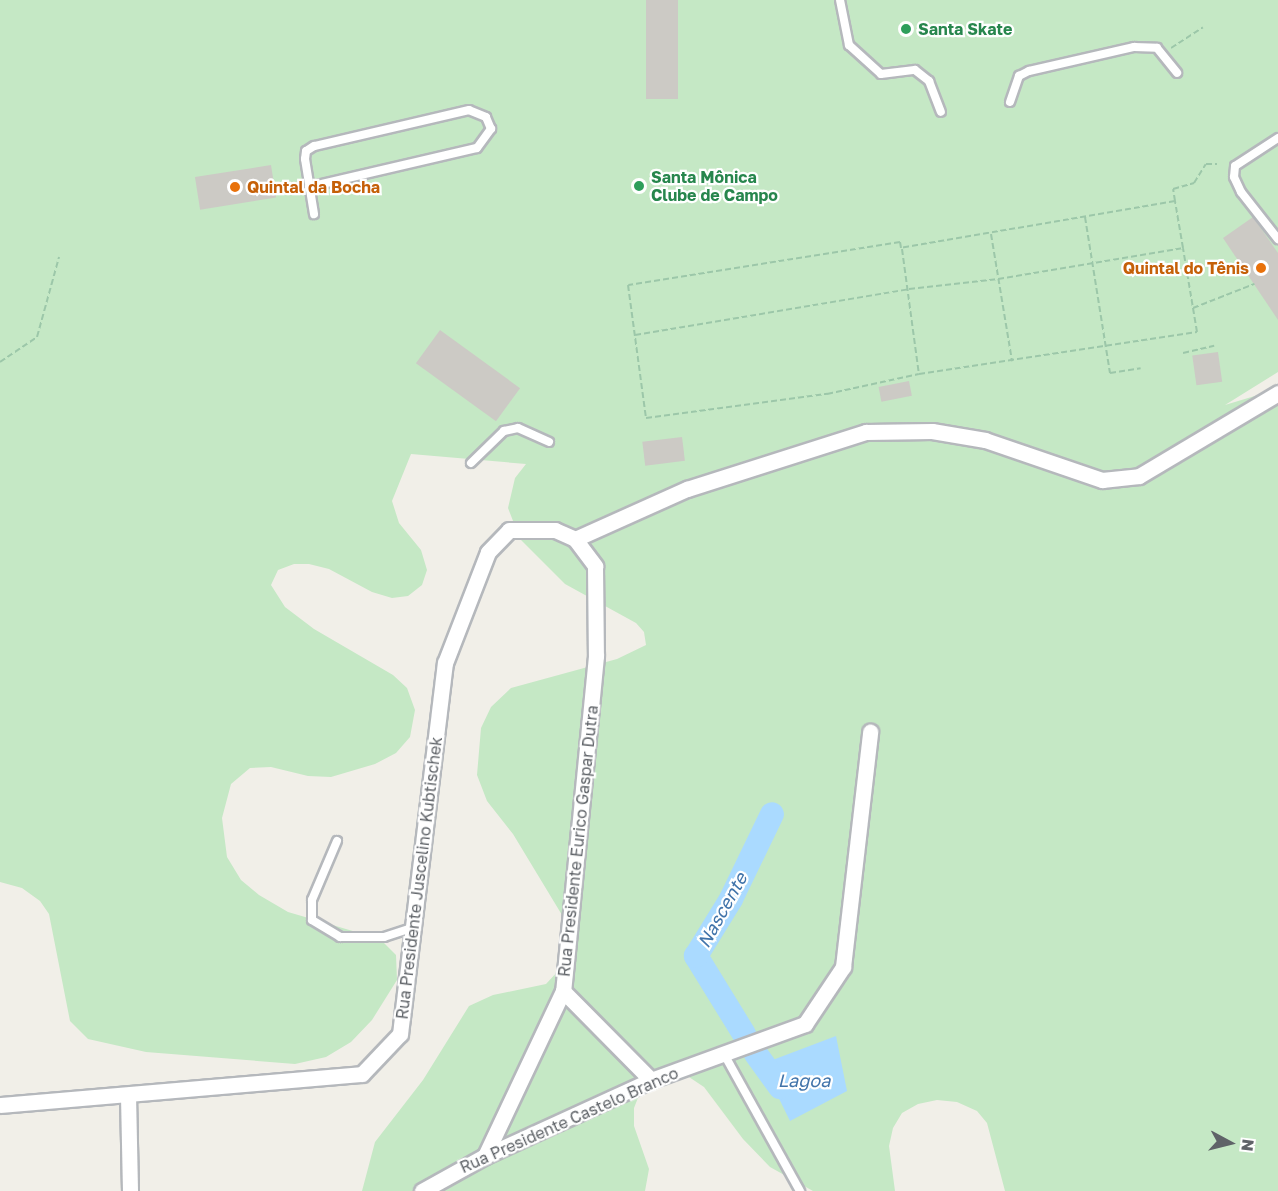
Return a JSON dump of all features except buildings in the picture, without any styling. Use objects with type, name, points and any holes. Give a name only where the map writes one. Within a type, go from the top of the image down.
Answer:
[{"type":"street","points":[[575,539],[687,489],[866,432],[932,431],[985,440],[1102,480],[1139,476],[1278,393]]},
{"type":"street","name":"Rua Presidente Juscelino Kubtischek","points":[[0,1105],[362,1074],[400,1034],[445,663],[488,552],[509,530],[555,530],[575,539]]},
{"type":"street","name":"Rua Presidente Eurico Gaspar Dutra","points":[[575,539],[595,566],[596,656],[563,991],[651,1080]]},
{"type":"street","name":"Rua Presidente Castelo Branco","points":[[422,1191],[485,1156],[651,1080],[805,1024],[843,967],[870,732]]},
{"type":"street","points":[[485,1156],[563,991]]},
{"type":"street","points":[[128,1095],[130,1191]]},
{"type":"lane","points":[[840,0],[849,45],[881,74],[915,70],[928,81],[941,112]]},
{"type":"lane","points":[[1010,102],[1019,76],[1029,71],[1134,47],[1148,46],[1163,52],[1176,73]]},
{"type":"lane","points":[[309,187],[477,148],[491,129],[486,117],[469,110],[314,146],[306,151],[305,159],[309,187],[314,214]]},
{"type":"lane","points":[[1278,138],[1235,166],[1234,177],[1241,192],[1278,239]]},
{"type":"lane","points":[[471,463],[504,431],[518,428],[549,442]]},
{"type":"lane","points":[[338,841],[319,878],[312,900],[312,920],[340,937],[384,937],[412,928]]},
{"type":"lane","points":[[724,1054],[800,1191]]},
{"type":"path","points":[[1163,52],[1203,27]]},
{"type":"path","points":[[919,374],[909,289],[900,242],[628,285],[646,418],[827,393],[919,374],[1197,332],[1173,189],[1194,183],[1206,164],[1217,164]]},
{"type":"path","points":[[901,248],[1175,201]]},
{"type":"path","points":[[1084,217],[1090,264],[1110,373],[1141,368]]},
{"type":"path","points":[[991,233],[1012,361]]},
{"type":"path","points":[[635,335],[909,289],[998,279],[1183,248]]},
{"type":"path","points":[[0,362],[37,337],[59,257]]},
{"type":"path","points":[[1193,309],[1254,284]]},
{"type":"path","points":[[1183,353],[1214,346]]},
{"type":"green space","points":[[0,0],[1278,0],[1278,372],[1225,405],[1278,389],[1278,1191],[1005,1191],[987,1123],[977,1111],[957,1102],[937,1100],[918,1104],[902,1113],[893,1128],[889,1146],[895,1191],[813,1191],[770,1167],[743,1139],[704,1087],[689,1077],[667,1074],[641,1090],[634,1108],[634,1126],[649,1169],[645,1191],[362,1191],[375,1142],[423,1080],[469,1006],[493,995],[546,984],[559,970],[565,929],[562,915],[513,834],[487,801],[477,775],[481,728],[491,707],[511,688],[617,659],[646,645],[644,632],[636,623],[565,584],[520,539],[508,508],[515,478],[526,464],[411,454],[392,501],[399,523],[421,550],[427,570],[422,585],[408,596],[392,598],[372,592],[329,569],[309,564],[294,564],[278,570],[271,585],[285,607],[314,629],[393,675],[407,688],[415,710],[410,737],[396,753],[375,764],[331,777],[308,776],[271,767],[250,768],[231,784],[222,818],[227,857],[241,880],[259,895],[288,912],[380,939],[396,955],[397,980],[372,1020],[351,1042],[326,1057],[295,1064],[146,1052],[88,1039],[70,1021],[49,914],[40,901],[22,888],[0,882]]},
{"type":"water","name":"Lagoa","points":[[836,1036],[847,1091],[790,1121],[762,1064]]},
{"type":"waterway","name":"Nascente","points":[[744,1034],[696,956],[731,899],[772,814]]},
{"type":"waterway","name":"Nascente","points":[[756,1054],[780,1087]]},
{"type":"place","name":"Santa Skate","points":[[906,29]]},
{"type":"place","name":"Santa Mônica Clube de Campo","points":[[639,186]]},
{"type":"place","name":"Quintal da Bocha","points":[[235,187]]},
{"type":"place","name":"Quintal do Tênis","points":[[1261,268]]}]
